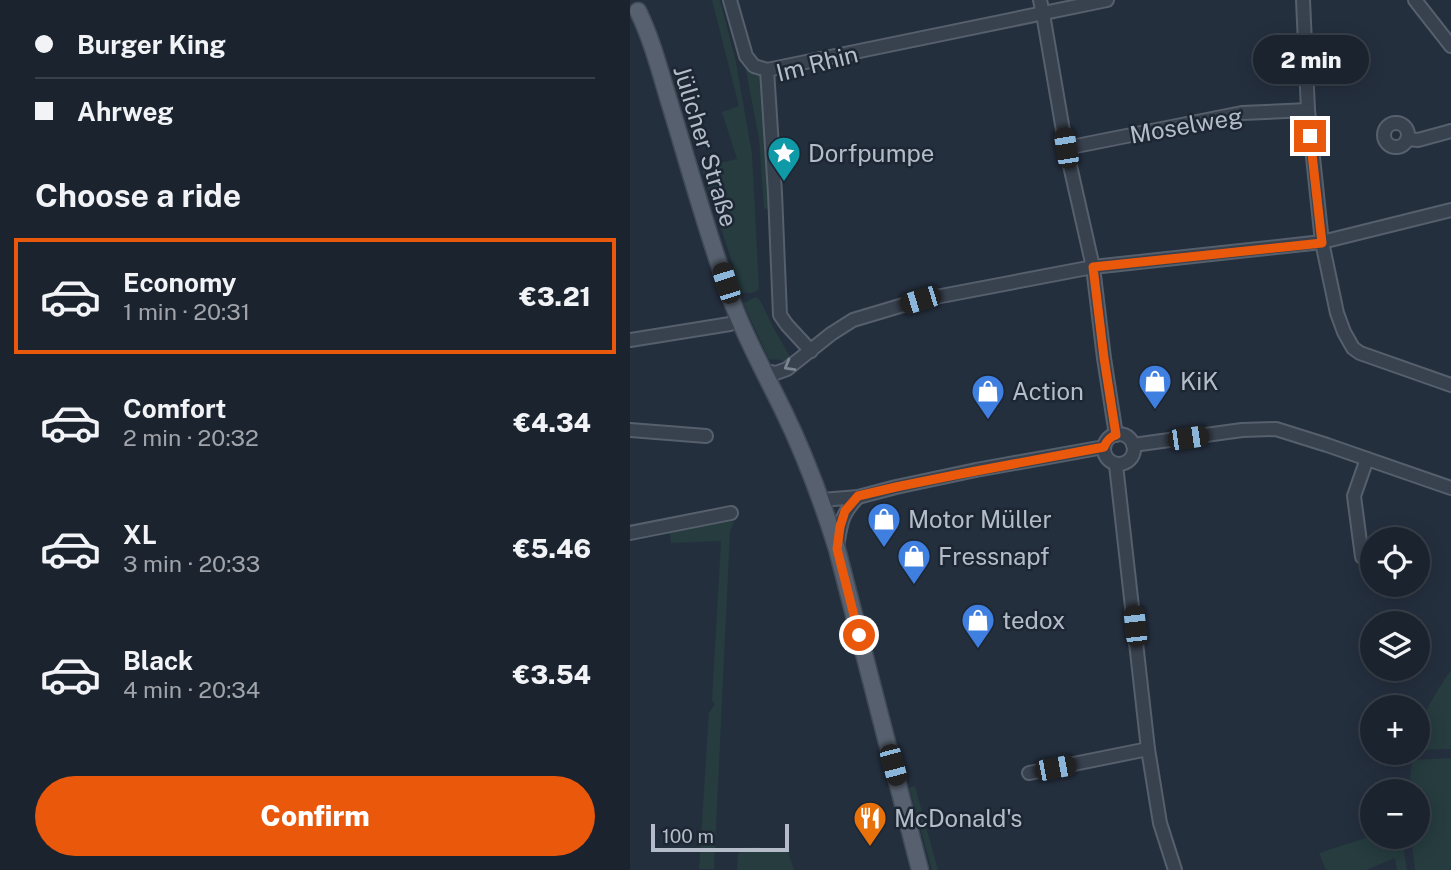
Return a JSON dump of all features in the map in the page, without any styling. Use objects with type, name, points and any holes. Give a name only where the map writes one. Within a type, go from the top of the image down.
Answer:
[{"type":"main road","name":"Jülicher Straße","points":[[640,8],[706,223],[739,318],[822,500],[920,870]]},
{"type":"street","points":[[730,0],[746,56],[754,66],[767,70]]},
{"type":"street","points":[[1040,0],[1066,148],[1093,267],[1116,435]]},
{"type":"street","name":"Im Rhin","points":[[811,351],[780,315],[767,70],[1107,0]]},
{"type":"street","points":[[1303,0],[1308,110],[1322,243],[1337,313],[1344,332],[1353,348],[1360,353],[1451,385]]},
{"type":"street","points":[[1415,0],[1451,46]]},
{"type":"street","name":"Moselweg","points":[[1066,148],[1241,113],[1308,110]]},
{"type":"street","points":[[1407,139],[1418,140],[1451,131]]},
{"type":"street","points":[[763,371],[776,373],[787,369],[853,320],[920,300],[1093,267],[1322,243],[1451,210]]},
{"type":"street","points":[[630,340],[730,324],[739,318]]},
{"type":"street","points":[[1133,445],[1242,430],[1276,429],[1451,488]]},
{"type":"street","points":[[630,430],[706,436]]},
{"type":"street","points":[[1116,465],[1129,461],[1134,451],[1127,437],[1111,437],[1104,447],[1106,457],[1116,465],[1148,749],[1160,823],[1175,870]]},
{"type":"street","points":[[822,500],[858,496],[1104,447]]},
{"type":"street","points":[[1360,542],[1354,496],[1367,459]]},
{"type":"street","points":[[837,549],[845,511],[858,496]]},
{"type":"street","points":[[630,533],[731,513]]},
{"type":"street","points":[[1029,773],[1148,749]]},
{"type":"green space","points":[[712,0],[720,0],[736,62],[752,154],[759,289],[751,293],[740,293],[701,167],[737,159],[722,112],[739,106]]},
{"type":"green space","points":[[744,61],[765,78],[771,208],[764,209],[759,138]]},
{"type":"green space","points":[[756,297],[792,360],[786,363],[769,359],[743,303]]},
{"type":"green space","points":[[736,515],[730,532],[714,869],[699,869],[709,713],[715,704],[712,701],[721,541],[671,543],[669,529]]},
{"type":"green space","points":[[1451,670],[1451,749],[1430,750],[1430,704]]},
{"type":"green space","points":[[1451,758],[1451,870],[1415,870],[1412,849],[1430,849],[1430,779],[1410,779],[1412,765],[1430,765],[1430,759]]},
{"type":"green space","points":[[915,786],[938,870],[932,870],[909,788]]},
{"type":"green space","points":[[1360,840],[1360,849],[1404,849],[1407,870],[1397,870],[1395,858],[1366,870],[1326,870],[1319,853]]},
{"type":"green space","points":[[743,848],[788,851],[794,870],[737,870],[738,854]]},
{"type":"place","name":"Dorfpumpe","points":[[784,183]]},
{"type":"place","name":"KiK","points":[[1155,411]]},
{"type":"place","name":"Action","points":[[988,421]]},
{"type":"place","name":"Motor Müller","points":[[884,549]]},
{"type":"place","name":"Fressnapf","points":[[914,586]]},
{"type":"place","name":"tedox","points":[[978,650]]},
{"type":"place","name":"McDonald's","points":[[870,848]]},
{"type":"route","points":[[859,635],[837,549],[845,511],[858,496],[1104,447],[1106,442],[1116,435],[1093,267],[1322,243],[1310,136]]}]
